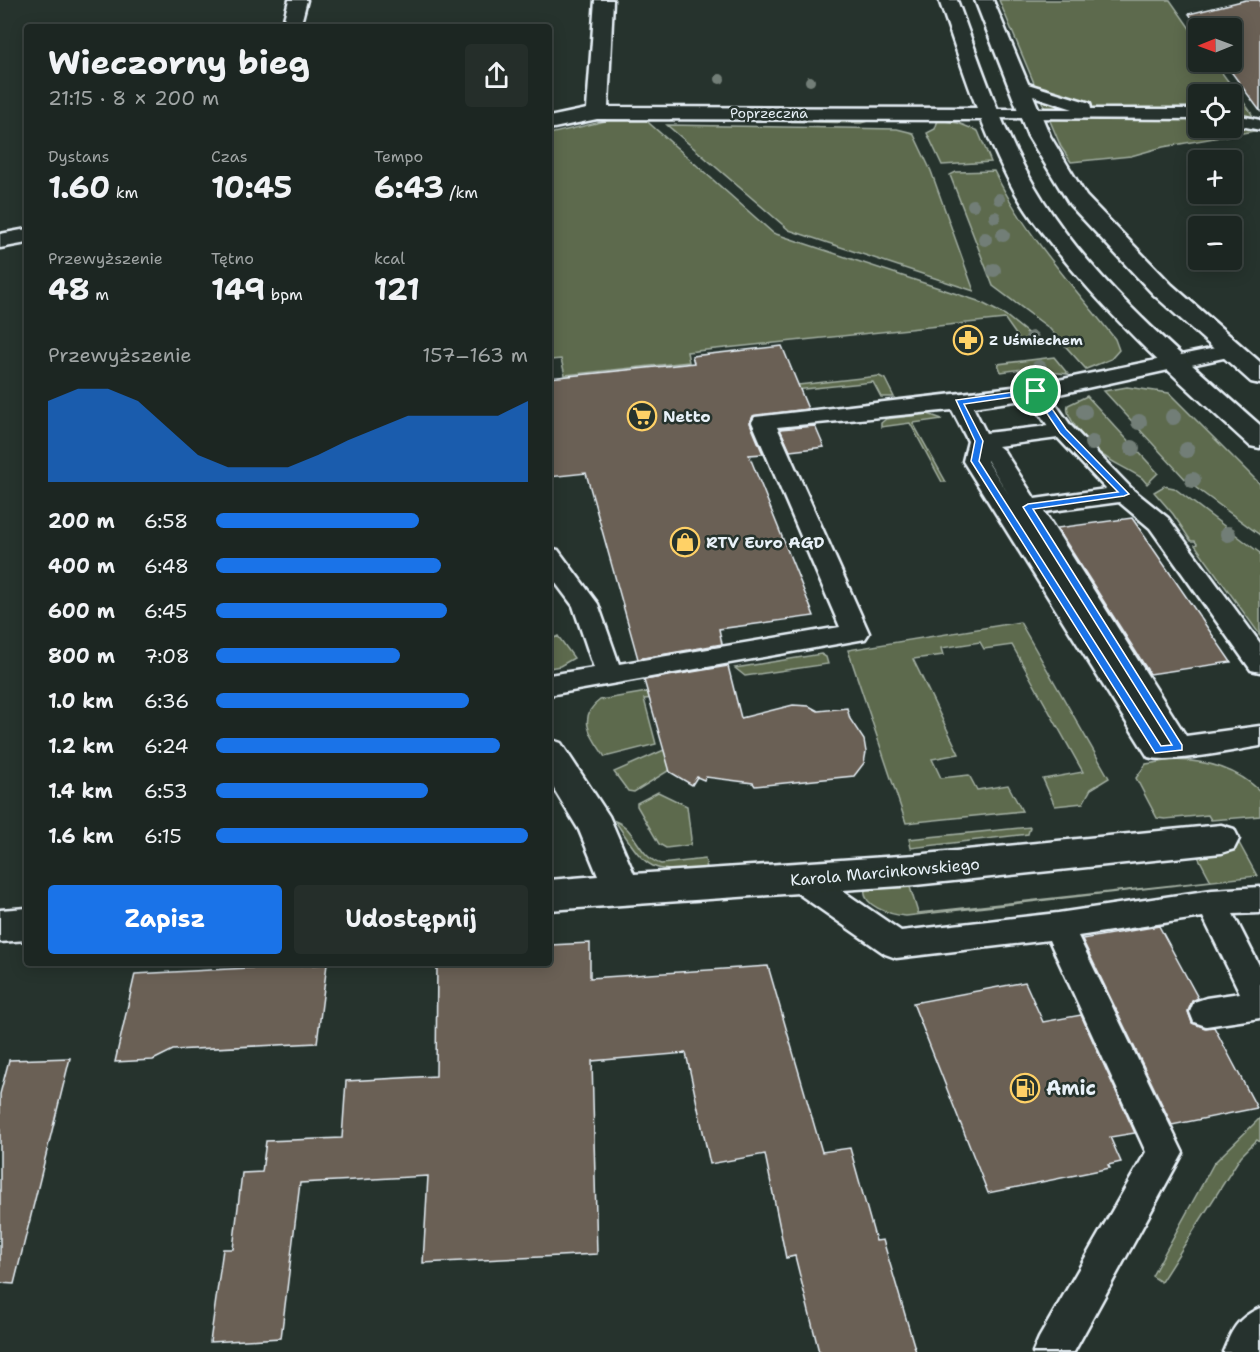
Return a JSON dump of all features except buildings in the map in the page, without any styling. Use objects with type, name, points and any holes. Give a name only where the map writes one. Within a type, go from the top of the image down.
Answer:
[{"type":"main road","points":[[292,24],[298,0]]},
{"type":"main road","points":[[597,113],[604,0]]},
{"type":"main road","points":[[948,0],[989,114],[1029,195],[1052,230],[1124,314],[1260,440]]},
{"type":"main road","points":[[984,0],[1030,115],[1054,165],[1078,200],[1163,290],[1260,376]]},
{"type":"main road","name":"Poprzeczna","points":[[552,122],[597,113],[989,114]]},
{"type":"main road","points":[[0,241],[24,237]]},
{"type":"main road","points":[[552,757],[596,826],[622,891]]},
{"type":"main road","name":"Karola Marcinkowskiego","points":[[552,895],[915,870],[1221,839]]},
{"type":"main road","points":[[0,926],[24,924]]},
{"type":"main road","points":[[1247,1352],[1260,1332]]},
{"type":"lane","points":[[1018,86],[1111,115]]},
{"type":"lane","points":[[989,114],[1188,114]]},
{"type":"lane","points":[[1242,121],[1260,125]]},
{"type":"lane","points":[[552,685],[856,633],[763,422],[959,402],[1036,391],[1230,351]]},
{"type":"lane","points":[[1036,391],[1063,431],[1124,494],[1159,523],[1260,663]]},
{"type":"lane","points":[[959,402],[979,441],[996,456],[1179,748]]},
{"type":"lane","points":[[979,441],[1063,431]]},
{"type":"lane","points":[[979,441],[975,461],[1158,750],[1257,741]]},
{"type":"lane","points":[[1028,507],[1124,494]]},
{"type":"lane","points":[[552,560],[585,604],[610,675]]},
{"type":"lane","points":[[801,879],[896,945],[1058,926],[1212,903],[1260,900]]},
{"type":"lane","points":[[1206,1012],[1260,1002],[1212,903]]},
{"type":"lane","points":[[1053,1352],[1165,1153],[1116,1028],[1058,926]]},
{"type":"green space","points":[[999,0],[1170,0],[1188,26],[1188,72],[1221,72],[1230,84],[1188,84],[1188,138],[1214,138],[1163,147],[1131,156],[1071,162],[1061,147]]},
{"type":"green space","points":[[1242,100],[1250,111],[1260,130],[1242,133]]},
{"type":"green space","points":[[627,116],[641,116],[773,233],[978,301],[1005,315],[1041,344],[1024,346],[1005,319],[687,352],[689,362],[565,375],[561,359],[552,360],[552,133]]},
{"type":"green space","points":[[663,119],[875,119],[861,123]]},
{"type":"green space","points":[[938,120],[958,123],[978,131],[991,162],[942,165],[927,133],[935,129]]},
{"type":"green space","points":[[667,125],[897,129],[913,133],[931,171],[974,291],[789,230]]},
{"type":"green space","points":[[994,171],[1020,217],[1035,238],[1115,339],[1119,350],[1111,359],[1086,369],[1049,328],[993,286],[950,175],[956,172]]},
{"type":"green space","points":[[1054,357],[1068,374],[1022,369],[1001,372],[998,364]]},
{"type":"green space","points":[[879,376],[885,379],[894,397],[881,397],[873,382],[736,396],[735,392]]},
{"type":"green space","points":[[1127,387],[1169,393],[1260,484],[1260,535],[1188,482],[1104,391]]},
{"type":"green space","points":[[1087,396],[1158,473],[1147,484],[1142,478],[1098,452],[1075,426],[1068,413],[1068,405]]},
{"type":"green space","points":[[928,414],[942,419],[913,423],[946,482],[942,482],[910,423],[881,427],[881,423],[886,419]]},
{"type":"green space","points":[[1164,486],[1174,488],[1260,553],[1260,635],[1195,545],[1197,544],[1195,541],[1191,541],[1173,514],[1154,492]]},
{"type":"green space","points":[[1020,622],[1109,778],[1091,789],[1083,803],[1055,806],[1043,779],[1083,772],[1012,645],[984,649],[980,642],[941,648],[943,655],[913,659],[959,754],[932,759],[941,778],[969,775],[977,790],[1008,785],[1022,811],[906,823],[848,650]]},
{"type":"green space","points":[[558,636],[574,658],[560,666],[552,667],[552,639]]},
{"type":"green space","points":[[821,654],[826,657],[828,664],[745,676],[735,668]]},
{"type":"green space","points":[[718,680],[682,696],[644,699],[656,744],[605,757],[592,736],[587,721],[593,707],[600,700]]},
{"type":"green space","points":[[664,750],[676,766],[634,792],[628,791],[614,772]]},
{"type":"green space","points":[[1173,760],[1209,764],[1241,776],[1260,791],[1260,816],[1211,820],[1208,815],[1157,818],[1136,778],[1146,764]]},
{"type":"green space","points":[[658,792],[687,806],[690,845],[666,848],[659,844],[637,806],[637,803]]},
{"type":"green space","points":[[615,821],[628,830],[653,860],[661,864],[705,859],[707,868],[672,870],[650,865],[634,849]]},
{"type":"green space","points":[[1030,827],[1028,834],[911,848],[909,839]]},
{"type":"green space","points":[[1239,843],[1257,876],[906,916],[878,908],[871,904],[865,893],[866,886],[891,883],[910,887],[918,913],[1211,881],[1194,849]]},
{"type":"green space","points":[[1260,1118],[1260,1142],[1257,1140],[1241,1156],[1161,1282],[1152,1276],[1214,1163]]},
{"type":"place","name":"Z Uśmiechem","points":[[968,340]]},
{"type":"place","name":"Netto","points":[[642,416]]},
{"type":"place","name":"RTV Euro AGD","points":[[685,542]]},
{"type":"place","name":"Amic","points":[[1025,1088]]},
{"type":"route","points":[[1036,391],[1063,431],[1124,494],[1028,507],[1179,748],[1158,750],[975,461],[979,441],[959,402],[1036,391]]}]
